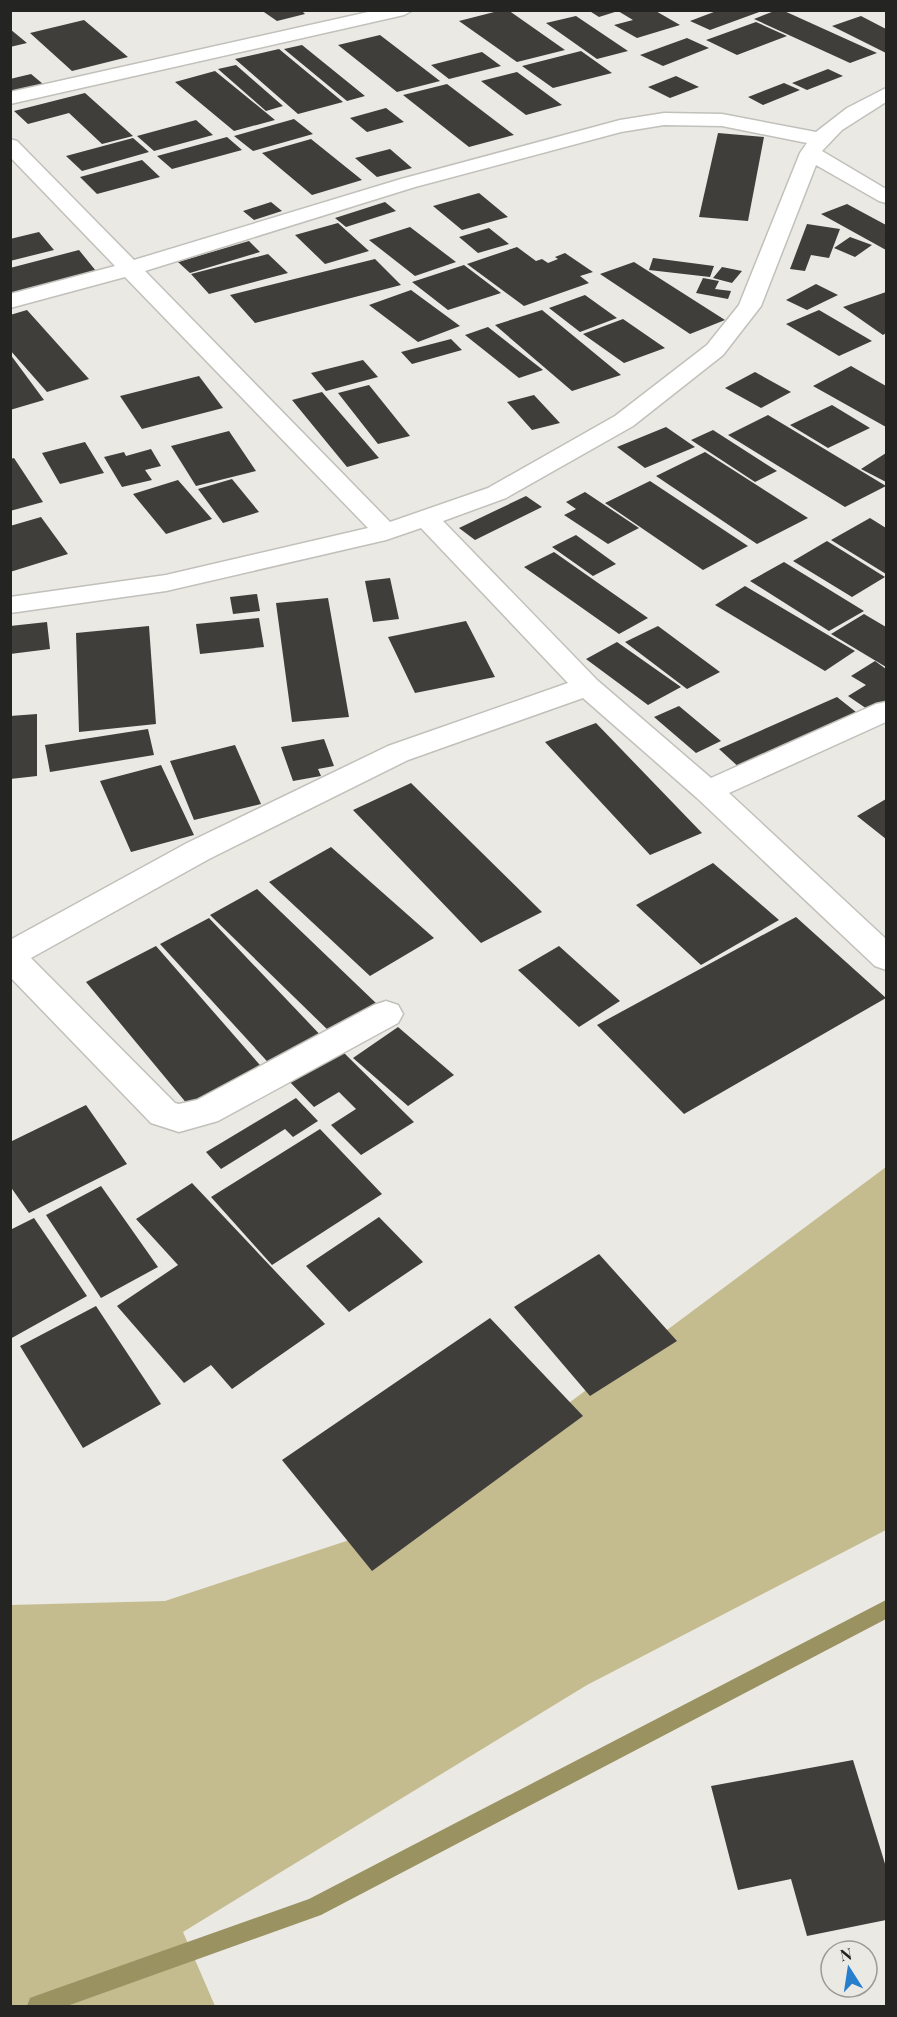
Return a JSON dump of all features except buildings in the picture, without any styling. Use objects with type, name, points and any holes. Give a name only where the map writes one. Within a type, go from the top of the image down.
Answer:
[{"type":"street","points":[[10,98],[404,10]]},
{"type":"street","points":[[10,605],[166,583],[386,532],[497,493],[624,421],[715,350],[750,306],[814,146],[839,122],[886,94]]},
{"type":"street","points":[[10,301],[132,268],[408,183],[620,126],[664,119],[722,120],[814,146],[886,197]]},
{"type":"street","points":[[10,145],[386,532]]},
{"type":"street","points":[[427,519],[587,686],[708,791],[886,958]]},
{"type":"street","points":[[386,1014],[206,1111],[178,1118],[163,1113],[10,955],[198,851],[398,753],[587,686]]},
{"type":"street","points":[[708,791],[886,711]]},
{"type":"shaded area","points":[[886,1167],[886,1530],[587,1685],[183,1932],[215,2006],[11,2006],[10,1605],[165,1601],[413,1519]]},
{"type":"waterway","points":[[38,2006],[314,1908],[886,1609]]}]
